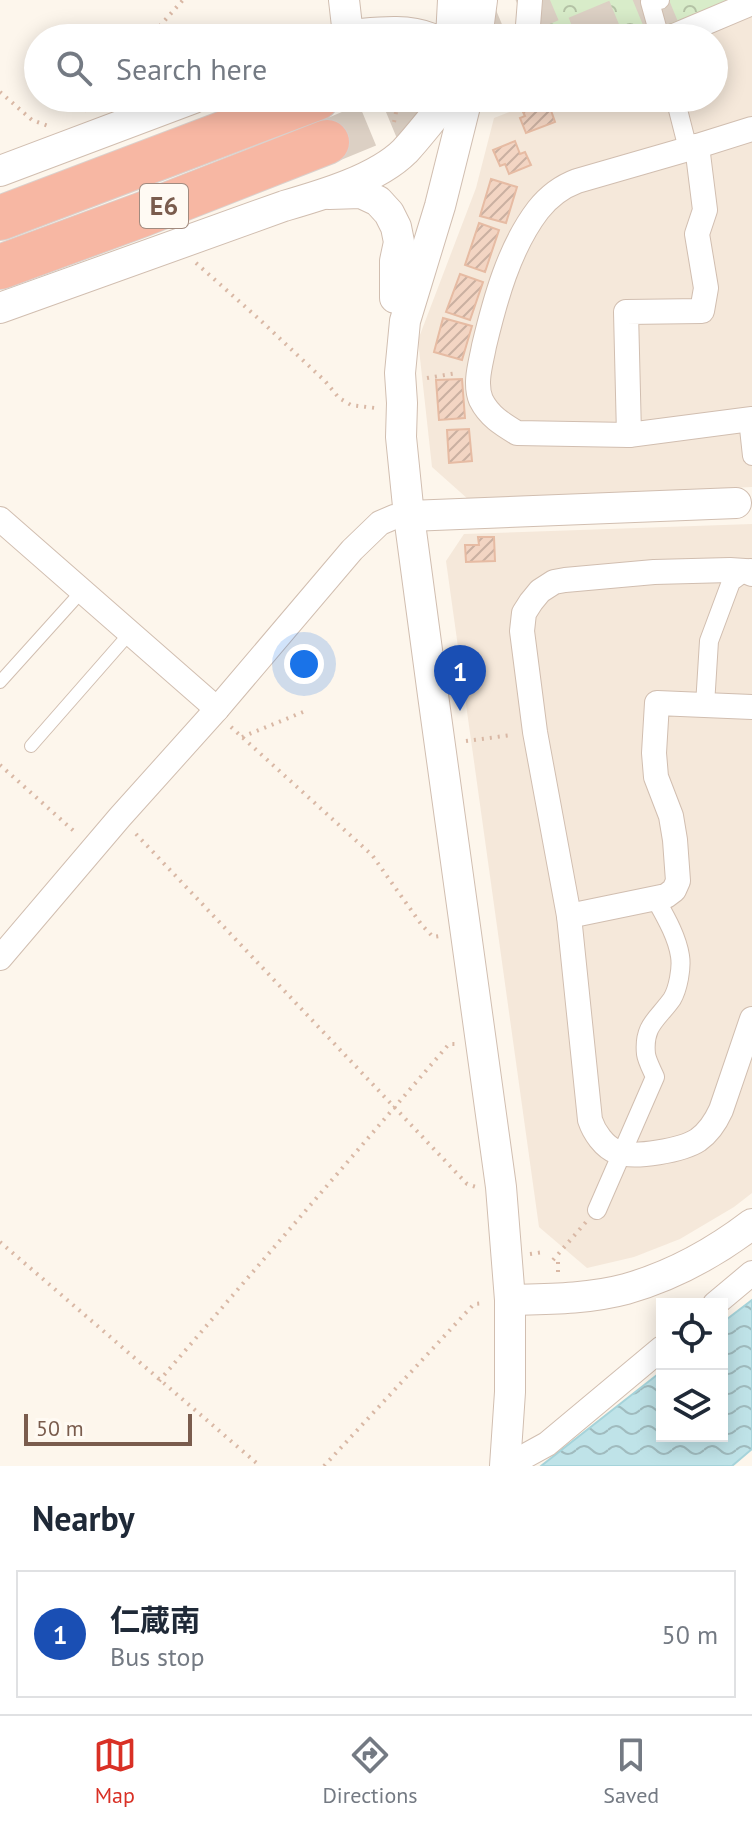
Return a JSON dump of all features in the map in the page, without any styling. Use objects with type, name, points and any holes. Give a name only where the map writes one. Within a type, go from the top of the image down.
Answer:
[{"type":"highway","name":"E6","points":[[0,218],[280,112]]},
{"type":"highway","name":"E6","points":[[0,267],[327,142]]},
{"type":"street","points":[[344,0],[345,24]]},
{"type":"street","points":[[452,24],[453,0]]},
{"type":"street","points":[[479,24],[482,0]]},
{"type":"street","points":[[528,24],[530,0]]},
{"type":"street","points":[[656,24],[650,2],[660,0]]},
{"type":"street","points":[[702,24],[752,3]]},
{"type":"street","points":[[0,171],[157,112]]},
{"type":"street","points":[[0,308],[284,206],[327,194],[379,169],[403,153],[439,112]]},
{"type":"street","points":[[401,437],[390,407],[386,347],[395,298],[447,112]]},
{"type":"street","points":[[449,112],[440,206],[405,321],[400,373],[401,437],[409,516],[501,1187],[510,1300],[506,1466]]},
{"type":"street","points":[[629,435],[626,312],[702,311],[706,288],[697,234],[705,210],[693,148],[680,112]]},
{"type":"street","points":[[752,129],[577,181],[563,186],[549,197],[530,222],[500,286],[479,370],[482,401],[490,414],[517,433],[629,435],[750,419],[752,456]]},
{"type":"street","points":[[327,194],[361,193],[378,201],[389,213],[399,242],[395,261],[395,298]]},
{"type":"street","points":[[0,958],[352,550],[380,523],[394,517],[409,516],[736,503]]},
{"type":"street","points":[[0,519],[215,710]]},
{"type":"street","points":[[705,705],[709,641],[731,582],[750,570]]},
{"type":"street","points":[[750,570],[654,572],[554,582],[540,591],[524,613],[522,631],[535,732],[569,916],[590,1120],[595,1134],[617,1152],[623,1153],[675,1149],[697,1141],[716,1120],[744,1068],[752,1019]]},
{"type":"street","points":[[569,916],[666,896],[674,890],[678,881],[671,816],[656,777],[657,703],[752,707]]},
{"type":"street","points":[[597,1210],[655,1077],[646,1056],[646,1040],[651,1023],[673,996],[680,971],[681,958],[677,945],[655,898]]},
{"type":"street","points":[[510,1300],[558,1299],[625,1289],[676,1271],[752,1224]]},
{"type":"street","points":[[722,1298],[752,1273]]},
{"type":"street","points":[[506,1466],[547,1444],[656,1353]]},
{"type":"lane","points":[[0,682],[82,591]]},
{"type":"lane","points":[[31,746],[130,633]]},
{"type":"path","points":[[162,24],[183,0]]},
{"type":"path","points":[[0,92],[32,120],[54,129]]},
{"type":"path","points":[[174,245],[259,319],[339,398],[351,405],[390,407]]},
{"type":"path","points":[[416,379],[479,370]]},
{"type":"path","points":[[215,710],[372,855],[433,937],[466,934]]},
{"type":"path","points":[[242,737],[303,712]]},
{"type":"path","points":[[466,741],[535,732]]},
{"type":"path","points":[[0,765],[95,849]]},
{"type":"path","points":[[120,817],[467,1184],[483,1189],[501,1187]]},
{"type":"path","points":[[159,1381],[449,1044],[481,1040]]},
{"type":"path","points":[[553,1260],[597,1210]]},
{"type":"path","points":[[0,1242],[260,1466]]},
{"type":"path","points":[[324,1466],[474,1304],[510,1300]]},
{"type":"shaded area","points":[[752,15],[752,487],[469,500],[432,467],[418,340],[476,188],[494,118],[509,112],[728,112],[728,25]]},
{"type":"shaded area","points":[[752,524],[752,1193],[680,1239],[634,1257],[587,1268],[539,1227],[446,561],[464,534]]},
{"type":"green space","points":[[541,0],[729,0],[672,24],[538,24]]},
{"type":"water","points":[[752,1300],[752,1449],[732,1466],[541,1466],[656,1376],[656,1442],[728,1442],[728,1318]]},
{"type":"building","points":[[523,112],[552,112],[555,122],[526,133],[520,118],[525,116]]},
{"type":"building","points":[[515,141],[520,154],[525,152],[531,165],[509,174],[505,164],[500,166],[493,150]]},
{"type":"building","points":[[491,179],[517,187],[506,223],[480,216]]},
{"type":"building","points":[[479,223],[499,230],[485,272],[465,265]]},
{"type":"building","points":[[460,274],[483,282],[470,320],[446,312]]},
{"type":"building","points":[[443,318],[472,326],[462,360],[434,352]]},
{"type":"building","points":[[462,379],[465,418],[439,420],[436,380]]},
{"type":"building","points":[[469,429],[472,461],[449,463],[447,430]]},
{"type":"building","points":[[478,537],[494,537],[495,561],[466,562],[465,545],[479,545]]},
{"type":"tunnel","points":[[493,24],[550,0]]},
{"type":"tunnel","points":[[611,24],[669,0]]},
{"type":"tunnel","points":[[327,142],[399,112]]},
{"type":"place","name":"仁蔵南","points":[[460,711]]}]
